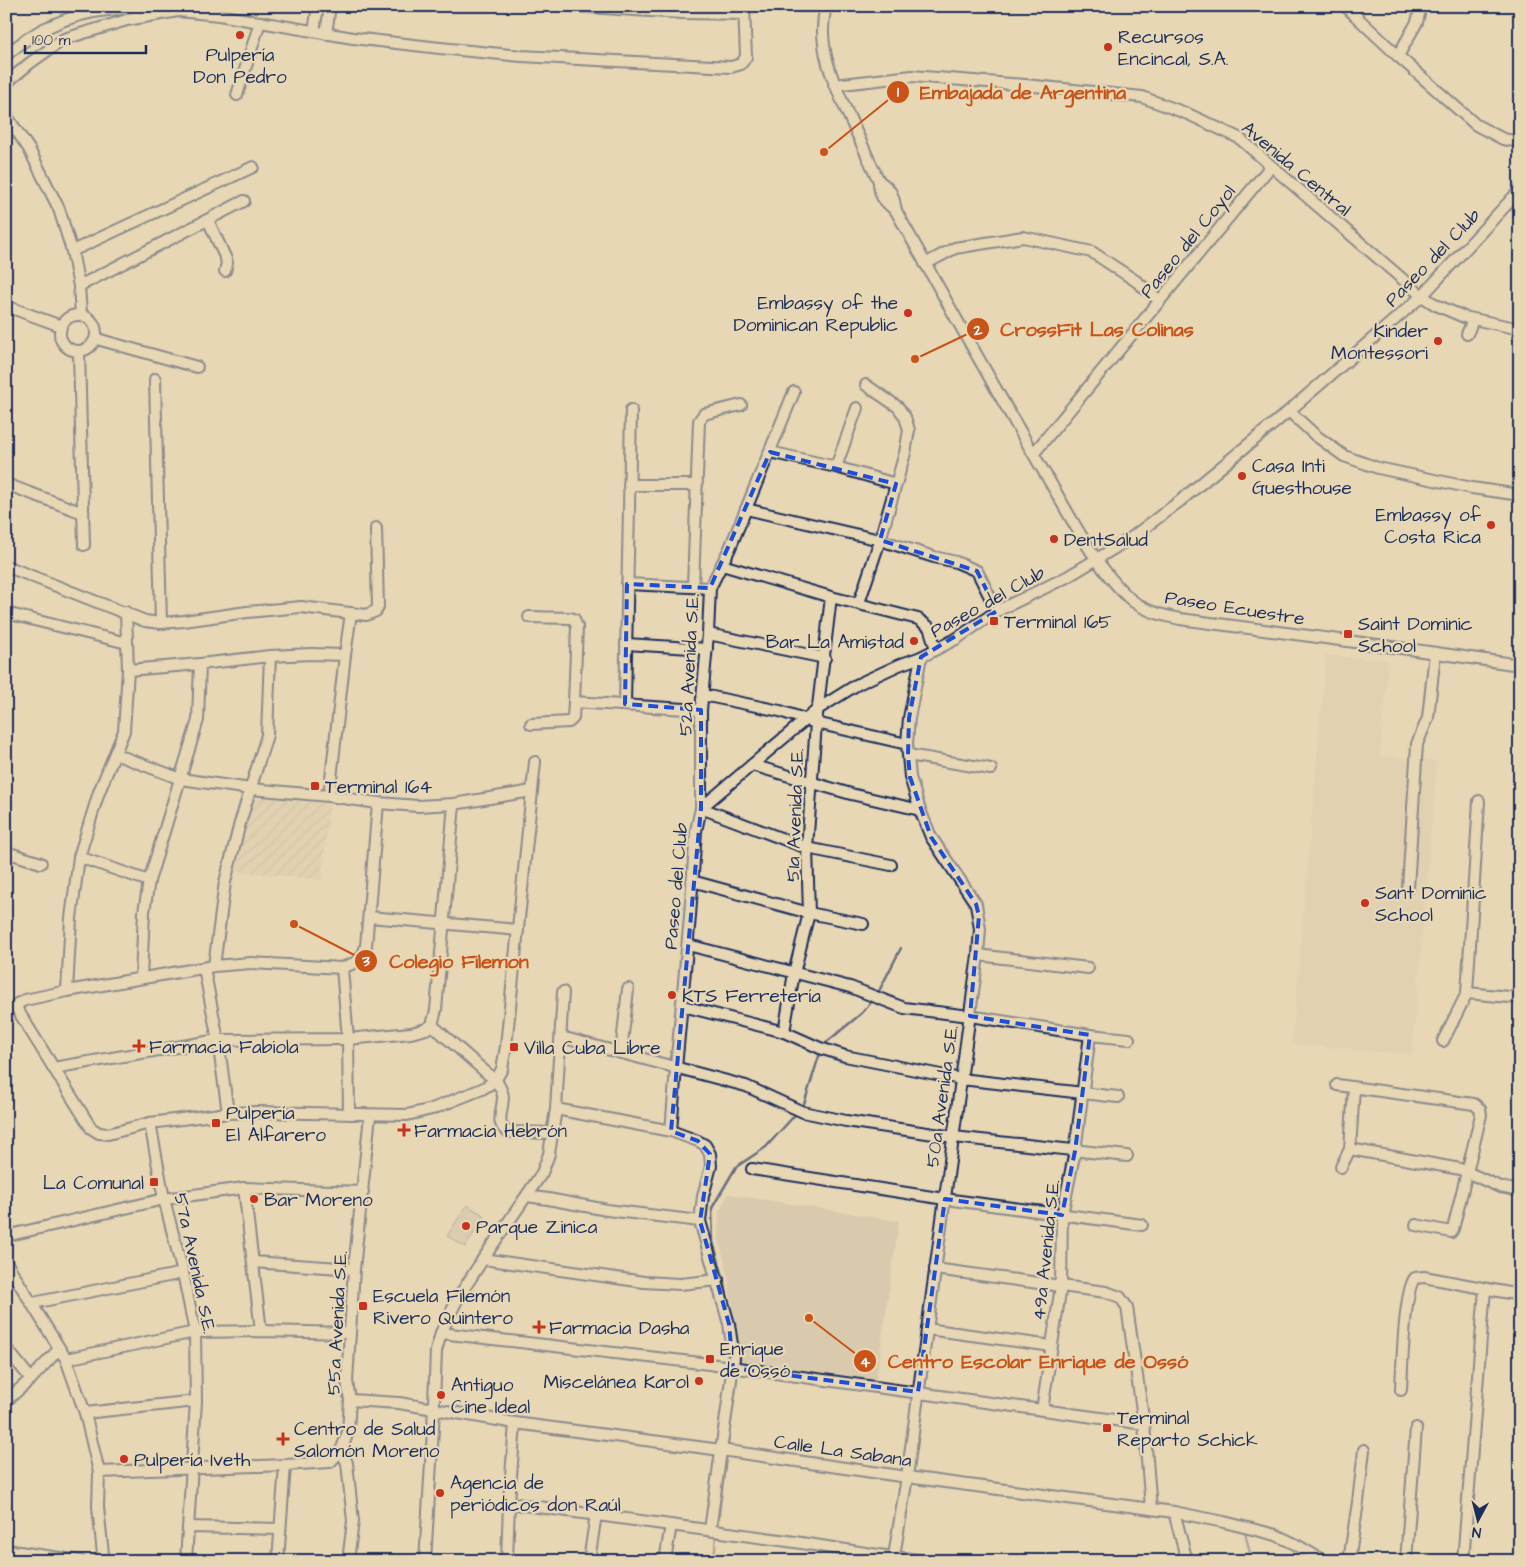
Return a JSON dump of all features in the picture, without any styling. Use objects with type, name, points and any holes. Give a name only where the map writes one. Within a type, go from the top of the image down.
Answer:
[{"type":"street","points":[[314,31],[318,6]]},
{"type":"street","points":[[326,34],[330,6]]},
{"type":"street","points":[[6,55],[46,27],[76,15],[103,10],[130,9],[205,14],[326,34],[521,56],[731,67],[741,64],[746,57],[744,10],[682,13],[572,6]]},
{"type":"street","name":"Paseo Ecuestre","points":[[826,6],[823,17],[822,38],[826,60],[834,85],[879,182],[879,191],[882,198],[896,211],[1096,560],[1129,598],[1146,610],[1164,616],[1520,666]]},
{"type":"street","points":[[1346,6],[1398,56],[1476,125],[1503,139],[1520,142]]},
{"type":"street","points":[[1398,56],[1417,22],[1421,6]]},
{"type":"street","points":[[6,83],[14,75],[64,39],[127,20],[178,11]]},
{"type":"street","points":[[237,96],[260,22]]},
{"type":"street","name":"Avenida Central","points":[[834,85],[912,76],[1074,89],[1142,97],[1188,114],[1239,138],[1422,296],[1453,313],[1473,320],[1520,329]]},
{"type":"street","points":[[6,115],[29,149],[59,208],[72,251],[79,286],[81,314]]},
{"type":"street","name":"Paseo del Coyol","points":[[1034,453],[1271,166]]},
{"type":"street","points":[[72,251],[253,167]]},
{"type":"street","name":"Paseo del Club","points":[[672,1131],[696,831],[701,808],[818,709],[858,684],[921,657],[956,639],[997,611],[1067,577],[1131,538],[1180,501],[1289,411],[1422,296],[1520,190]]},
{"type":"street","points":[[79,286],[244,201]]},
{"type":"street","points":[[208,220],[226,259],[225,271]]},
{"type":"street","points":[[925,264],[955,248],[1023,237],[1092,252],[1136,281],[1160,301]]},
{"type":"street","points":[[6,306],[61,326]]},
{"type":"street","points":[[81,314],[94,323],[97,339],[90,349],[79,352],[67,348],[60,338],[61,326],[69,317],[81,314]]},
{"type":"street","points":[[1467,334],[1473,320]]},
{"type":"street","points":[[97,339],[196,367]]},
{"type":"street","points":[[79,352],[84,545]]},
{"type":"street","points":[[156,379],[161,623]]},
{"type":"street","points":[[859,604],[905,453],[908,430],[905,417],[898,407],[866,385]]},
{"type":"street","name":"52a Avenida S.E.","points":[[701,808],[701,710],[710,588],[746,509],[794,392]]},
{"type":"street","points":[[693,587],[699,421],[704,414],[741,404]]},
{"type":"street","points":[[836,467],[857,408]]},
{"type":"street","points":[[625,704],[631,410]]},
{"type":"street","points":[[1289,411],[1315,435],[1344,456],[1378,468],[1472,488],[1520,495]]},
{"type":"street","points":[[770,452],[836,467],[896,484]]},
{"type":"street","points":[[6,484],[83,513]]},
{"type":"street","points":[[629,485],[696,485]]},
{"type":"street","points":[[746,509],[880,540],[977,570],[997,611]]},
{"type":"street","points":[[6,566],[144,620],[161,623],[300,607],[366,615],[376,611],[378,607],[376,528]]},
{"type":"street","points":[[722,565],[831,597],[918,619],[929,628],[936,649]]},
{"type":"street","points":[[627,584],[710,588]]},
{"type":"street","name":"51a Avenida S.E.","points":[[784,1032],[794,973],[809,913],[807,848],[816,723],[831,597]]},
{"type":"street","points":[[67,991],[71,918],[79,856],[99,792],[124,731],[128,670],[126,612]]},
{"type":"street","points":[[6,613],[127,643]]},
{"type":"street","points":[[329,796],[344,655],[351,613]]},
{"type":"street","points":[[529,617],[570,618],[574,619],[577,627],[572,718],[569,722],[531,724]]},
{"type":"street","points":[[708,634],[824,658]]},
{"type":"street","points":[[626,644],[707,649]]},
{"type":"street","points":[[1408,888],[1417,744],[1428,718],[1435,653]]},
{"type":"street","points":[[128,670],[270,656],[344,655]]},
{"type":"street","points":[[228,1113],[209,967],[225,882],[240,823],[267,735],[270,656]]},
{"type":"street","name":"50a Avenida S.E.","points":[[894,1556],[907,1477],[962,1079],[980,929],[976,904],[931,837],[910,778],[907,744],[909,718],[921,657]]},
{"type":"street","points":[[141,978],[144,912],[149,881],[198,720],[200,664]]},
{"type":"street","points":[[703,694],[780,711],[816,723],[907,744]]},
{"type":"street","points":[[574,702],[701,710]]},
{"type":"street","points":[[116,754],[181,779],[378,803],[418,806],[454,804],[532,791]]},
{"type":"street","points":[[908,755],[991,769]]},
{"type":"street","points":[[378,803],[366,946],[363,958],[354,964],[342,968],[251,964],[209,967],[67,991],[25,1000],[17,1004],[17,1009],[91,1128],[108,1134],[150,1123],[228,1113],[407,1115],[432,1109],[482,1089],[495,1081],[502,1069],[506,1046],[535,762]]},
{"type":"street","points":[[752,764],[851,794],[920,810]]},
{"type":"street","points":[[1443,1041],[1468,993],[1479,801]]},
{"type":"street","points":[[53,1068],[218,1040],[348,1039],[411,1033],[426,1029],[432,1025],[436,1010],[454,804]]},
{"type":"street","points":[[701,808],[807,848],[891,865]]},
{"type":"street","points":[[6,852],[41,863]]},
{"type":"street","points":[[79,856],[149,881]]},
{"type":"street","points":[[692,881],[809,913],[864,924]]},
{"type":"street","points":[[369,917],[518,930]]},
{"type":"street","points":[[688,945],[850,987],[904,1008],[1129,1039]]},
{"type":"street","points":[[978,955],[1088,968]]},
{"type":"street","points":[[342,968],[348,1039],[348,1114]]},
{"type":"street","points":[[621,1053],[628,989]]},
{"type":"street","points":[[425,1561],[436,1351],[458,1298],[542,1173],[549,1154],[556,1109],[563,992]]},
{"type":"street","points":[[1468,993],[1520,998]]},
{"type":"street","points":[[682,1006],[784,1032],[820,1048],[845,1056],[962,1079],[1118,1097]]},
{"type":"street","points":[[432,1025],[497,1082],[504,1095],[500,1125],[503,1130],[509,1132],[553,1133]]},
{"type":"street","name":"49a Avenida S.E.","points":[[1042,1410],[1060,1286],[1062,1216],[1075,1151],[1090,1035]]},
{"type":"street","points":[[561,1037],[746,1086],[803,1112],[846,1121],[954,1137],[1127,1156]]},
{"type":"street","points":[[1337,1085],[1474,1104],[1480,1109],[1481,1115],[1453,1229],[1451,1232],[1416,1225]]},
{"type":"street","points":[[1340,1167],[1350,1149],[1354,1088]]},
{"type":"street","points":[[556,1109],[672,1131],[698,1140],[705,1145],[710,1154],[711,1166],[703,1196],[700,1221],[729,1324],[734,1358],[710,1530]]},
{"type":"street","name":"55a Avenida S.E.","points":[[348,1561],[353,1522],[347,1463],[342,1450],[348,1432],[350,1400],[347,1381],[354,1269],[370,1115]]},
{"type":"street","name":"57a Avenida S.E.","points":[[150,1123],[164,1199],[195,1332],[196,1401],[186,1561]]},
{"type":"street","points":[[1350,1149],[1460,1169],[1500,1188],[1520,1190]]},
{"type":"street","points":[[752,1170],[1062,1216],[1142,1225]]},
{"type":"street","points":[[6,1236],[164,1199],[244,1188],[363,1192]]},
{"type":"street","points":[[244,1188],[261,1331]]},
{"type":"street","points":[[527,1196],[607,1210],[700,1221]]},
{"type":"street","points":[[483,1259],[644,1282],[680,1284],[718,1280]]},
{"type":"street","points":[[6,1262],[66,1359],[85,1413],[98,1472],[98,1507],[103,1546],[103,1554],[100,1560]]},
{"type":"street","points":[[253,1262],[354,1269]]},
{"type":"street","points":[[935,1269],[1106,1292],[1120,1297],[1127,1307],[1144,1424],[1151,1508]]},
{"type":"street","points":[[32,1303],[182,1273]]},
{"type":"street","points":[[1401,1390],[1407,1304],[1411,1282],[1415,1278],[1424,1277],[1520,1295]]},
{"type":"street","points":[[1463,1561],[1486,1289]]},
{"type":"street","points":[[927,1329],[1052,1346]]},
{"type":"street","points":[[66,1359],[195,1332],[350,1333]]},
{"type":"street","points":[[442,1333],[733,1368],[1144,1424]]},
{"type":"street","points":[[6,1348],[30,1379]]},
{"type":"street","points":[[6,1401],[59,1349]]},
{"type":"street","name":"Calle La Sabana","points":[[350,1400],[399,1403],[515,1423],[907,1477],[1151,1508],[1224,1522],[1276,1535],[1324,1561]]},
{"type":"street","points":[[85,1413],[196,1401]]},
{"type":"street","points":[[507,1561],[515,1423]]},
{"type":"street","points":[[1406,1561],[1416,1428]]},
{"type":"street","points":[[98,1472],[286,1466],[330,1462],[342,1450]]},
{"type":"street","points":[[1348,1561],[1364,1450]]},
{"type":"street","points":[[278,1561],[286,1466]]},
{"type":"street","points":[[509,1503],[796,1542],[878,1558],[894,1556],[927,1561]]},
{"type":"street","points":[[1174,1512],[1187,1561]]},
{"type":"street","points":[[589,1561],[596,1514]]},
{"type":"street","points":[[665,1561],[671,1525]]},
{"type":"street","points":[[188,1527],[280,1529]]},
{"type":"street","points":[[6,1550],[34,1557],[80,1561]]},
{"type":"highlighted area","points":[[770,452],[896,484],[880,540],[977,571],[997,611],[921,657],[909,718],[908,755],[910,777],[931,837],[976,904],[979,916],[970,1016],[1090,1035],[1075,1151],[1062,1215],[945,1199],[918,1392],[733,1368],[729,1324],[700,1221],[710,1154],[698,1141],[671,1131],[701,808],[701,710],[625,704],[627,584],[710,588]]},
{"type":"shaded area","name":"Sant Dominic School","points":[[1326,655],[1388,661],[1380,756],[1437,761],[1412,1055],[1292,1044]]},
{"type":"shaded area","points":[[259,795],[330,804],[321,880],[235,871],[254,799]]},
{"type":"shaded area","points":[[728,1194],[899,1221],[876,1380],[739,1360],[728,1276],[718,1235],[719,1212]]},
{"type":"shaded area","name":"Parque Zinica","points":[[467,1205],[485,1216],[465,1247],[447,1236]]},
{"type":"waterway","points":[[877,995],[901,948]]},
{"type":"waterway","points":[[822,1046],[862,1013],[873,1000]]},
{"type":"waterway","points":[[804,1104],[819,1056]]},
{"type":"waterway","points":[[730,1309],[713,1242],[712,1208],[736,1167],[766,1147],[794,1116]]},
{"type":"waterway","points":[[728,1441],[737,1380]]},
{"type":"waterway","points":[[718,1523],[726,1457]]},
{"type":"waterway","points":[[1245,1533],[1252,1561]]},
{"type":"waterway","points":[[714,1561],[716,1535]]},
{"type":"place","name":"Pulpería Don Pedro","points":[[240,35]]},
{"type":"place","name":"Recursos Encincal, S.A.","points":[[1108,47]]},
{"type":"place","name":"Embajada de Argentina","points":[[824,152]]},
{"type":"place","name":"Embassy of the Dominican Republic","points":[[908,313]]},
{"type":"place","name":"Kinder Montessori","points":[[1438,341]]},
{"type":"place","name":"CrossFit Las Colinas","points":[[915,359]]},
{"type":"place","name":"Casa Inti Guesthouse","points":[[1242,476]]},
{"type":"place","name":"Embassy of Costa Rica","points":[[1491,525]]},
{"type":"place","name":"DentSalud","points":[[1054,539]]},
{"type":"place","name":"Terminal 165","points":[[994,621]]},
{"type":"place","name":"Saint Dominic School","points":[[1348,634]]},
{"type":"place","name":"Bar La Amistad","points":[[914,641]]},
{"type":"place","name":"Terminal 164","points":[[315,786]]},
{"type":"place","name":"Sant Dominic School","points":[[1365,903]]},
{"type":"place","name":"Colegio Filemon","points":[[294,924]]},
{"type":"place","name":"KTS Ferretería","points":[[672,995]]},
{"type":"place","name":"Farmacia Fabiola","points":[[139,1046]]},
{"type":"place","name":"Villa Cuba Libre","points":[[514,1047]]},
{"type":"place","name":"Pulpería El Alfarero","points":[[216,1123]]},
{"type":"place","name":"Farmacia Hebrón","points":[[404,1130]]},
{"type":"place","name":"La Comunal","points":[[154,1182]]},
{"type":"place","name":"Bar Moreno","points":[[254,1199]]},
{"type":"place","name":"Parque Zinica","points":[[466,1226]]},
{"type":"place","name":"Escuela Filemón Rivero Quintero","points":[[363,1306]]},
{"type":"place","name":"Centro Escolar Enrique de Ossó","points":[[809,1318]]},
{"type":"place","name":"Farmacia Dasha","points":[[539,1327]]},
{"type":"place","name":"Enrique de Ossó","points":[[710,1359]]},
{"type":"place","name":"Miscelánea Karol","points":[[699,1381]]},
{"type":"place","name":"Antiguo Cine Ideal","points":[[441,1395]]},
{"type":"place","name":"Terminal Reparto Schick","points":[[1107,1428]]},
{"type":"place","name":"Centro de Salud Salomón Moreno","points":[[283,1439]]},
{"type":"place","name":"Pulpería Iveth","points":[[124,1459]]},
{"type":"place","name":"Agencia de periódicos don Raúl","points":[[440,1493]]}]
